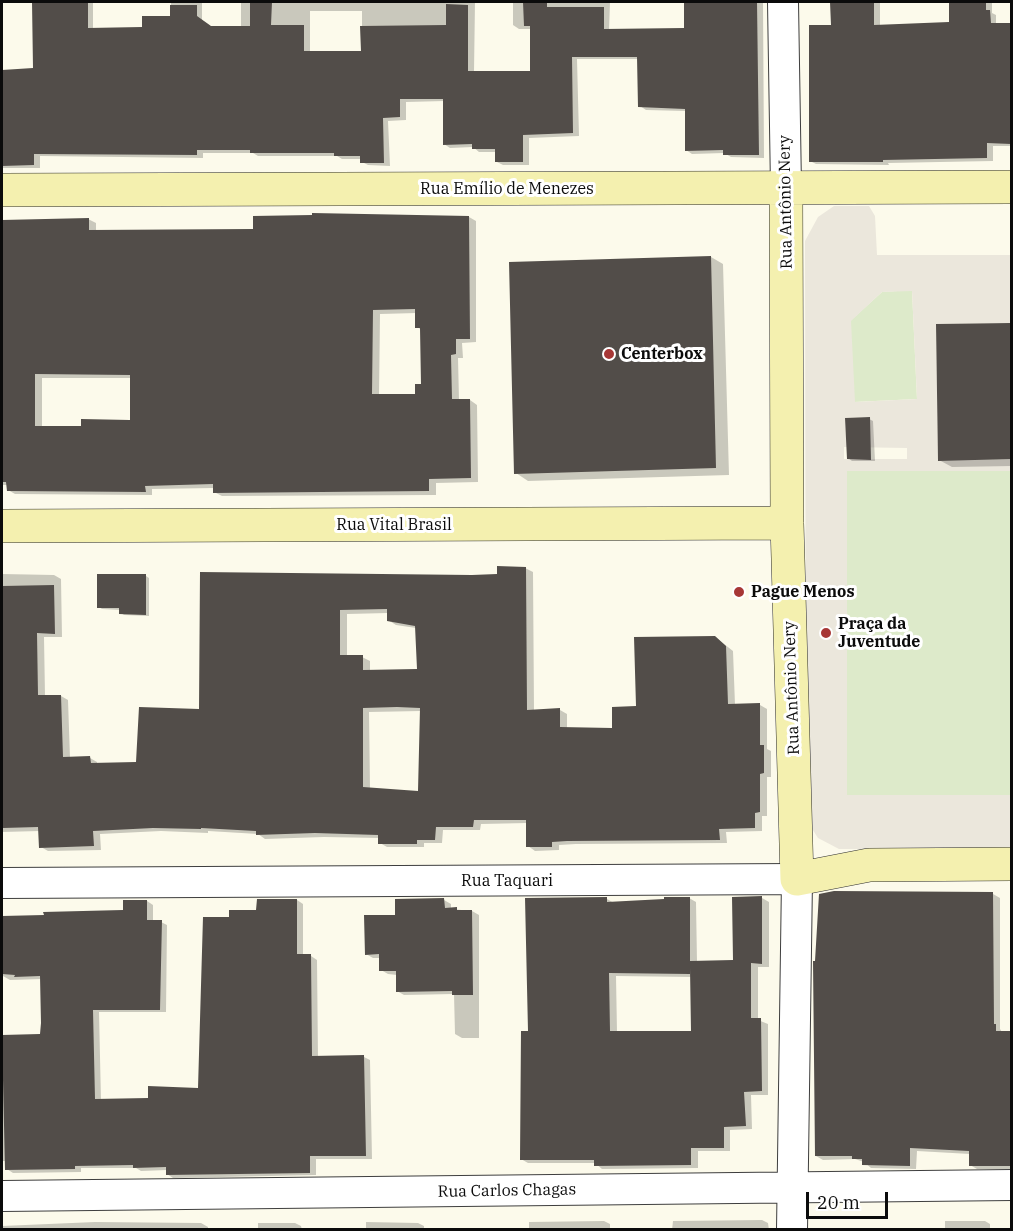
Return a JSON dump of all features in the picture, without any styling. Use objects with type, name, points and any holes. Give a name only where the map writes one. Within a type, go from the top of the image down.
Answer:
[{"type":"street","name":"Rua Antônio Nery","points":[[783,2],[787,523],[797,879],[792,1230]]},
{"type":"street","name":"Rua Emílio de Menezes","points":[[2,190],[1011,187]]},
{"type":"street","name":"Rua Vital Brasil","points":[[2,526],[787,523]]},
{"type":"street","name":"Rua Taquari","points":[[2,884],[797,879],[869,865],[1011,864]]},
{"type":"street","name":"Rua Carlos Chagas","points":[[2,1196],[1011,1185]]},
{"type":"green space","points":[[912,290],[917,399],[854,402],[850,321],[882,292]]},
{"type":"green space","points":[[847,471],[1011,471],[1011,795],[847,795]]},
{"type":"shaded area","name":"Praça da Juventude","points":[[834,206],[869,206],[875,216],[877,255],[1011,255],[1011,323],[936,324],[938,460],[1011,459],[1011,471],[847,471],[847,795],[1011,795],[1011,849],[839,849],[818,838],[809,824],[806,808],[805,241],[818,217]],"holes":[[[912,291],[917,399],[855,402],[851,321],[882,292]],[[869,417],[870,435],[846,436],[845,418]],[[844,447],[907,448],[907,459],[844,459]]]},
{"type":"building","points":[[32,2],[88,2],[88,28],[142,27],[142,16],[170,16],[170,5],[197,5],[197,16],[211,26],[250,26],[250,2],[272,2],[271,25],[304,25],[304,51],[361,51],[360,26],[446,25],[446,4],[468,5],[468,71],[530,71],[530,26],[524,26],[523,2],[547,2],[547,7],[604,7],[604,29],[684,28],[684,2],[757,2],[759,155],[723,155],[723,150],[685,151],[685,109],[638,107],[637,57],[572,57],[573,133],[523,135],[523,162],[495,162],[495,149],[472,149],[472,144],[443,145],[443,99],[400,99],[400,117],[383,118],[384,163],[360,163],[360,156],[334,156],[334,153],[250,153],[250,150],[197,150],[197,155],[34,154],[34,165],[2,166],[2,70],[33,68]]},
{"type":"building","points":[[830,2],[874,2],[874,25],[949,22],[949,2],[986,2],[986,10],[990,10],[991,23],[1010,23],[1011,144],[987,143],[987,158],[809,162],[809,25],[831,25]]},
{"type":"building","points":[[312,213],[469,216],[470,339],[456,339],[456,354],[451,355],[452,399],[470,399],[471,478],[429,479],[429,491],[213,493],[213,484],[145,486],[146,492],[7,491],[6,482],[2,482],[2,220],[89,218],[89,230],[253,229],[253,216],[312,215]],"holes":[[[415,309],[415,328],[420,328],[421,384],[415,384],[415,394],[372,394],[373,310]],[[35,374],[130,375],[130,420],[81,419],[81,426],[35,426]]]},
{"type":"building","points":[[711,256],[716,468],[514,474],[509,262]]},
{"type":"building","points":[[1011,323],[1011,459],[938,461],[936,324]]},
{"type":"building","points":[[870,417],[871,460],[847,459],[845,418]]},
{"type":"building","points":[[497,566],[526,567],[527,710],[560,708],[560,727],[612,728],[612,707],[636,706],[634,637],[715,636],[726,646],[728,704],[760,703],[760,745],[764,745],[764,773],[760,774],[760,812],[755,813],[755,828],[719,829],[720,840],[567,841],[552,842],[552,847],[526,847],[526,820],[474,820],[473,827],[436,827],[435,840],[417,840],[417,844],[378,844],[378,835],[315,833],[256,835],[256,831],[153,828],[93,831],[94,846],[39,848],[38,827],[3,828],[2,586],[54,585],[55,634],[37,633],[38,695],[61,695],[63,757],[90,756],[91,763],[136,762],[139,707],[199,709],[200,572],[497,574]],"holes":[[[387,609],[387,621],[415,626],[417,669],[363,670],[363,655],[340,655],[340,610]],[[363,708],[420,708],[418,791],[363,787]]]},
{"type":"building","points":[[97,574],[146,574],[146,615],[119,614],[119,608],[97,608]]},
{"type":"building","points":[[834,891],[993,892],[994,1024],[996,1024],[996,1031],[1011,1031],[1011,1166],[969,1166],[969,1151],[910,1148],[910,1166],[862,1165],[862,1159],[852,1159],[852,1156],[815,1156],[813,961],[815,961],[819,894]]},
{"type":"building","points":[[762,896],[762,964],[751,963],[751,1018],[761,1018],[762,1091],[744,1092],[746,1126],[724,1127],[724,1148],[691,1148],[691,1165],[594,1166],[594,1160],[520,1160],[521,1031],[528,1031],[525,898],[607,897],[607,902],[690,897],[690,961],[733,960],[732,897]],"holes":[[[690,968],[691,1031],[610,1031],[609,973],[690,974]]]},
{"type":"building","points":[[444,898],[445,908],[457,907],[457,910],[472,910],[473,995],[452,995],[452,991],[396,992],[396,971],[379,971],[379,954],[365,955],[364,915],[395,915],[395,899]]},
{"type":"building","points":[[257,899],[297,899],[297,954],[311,954],[312,1056],[364,1055],[366,1156],[310,1156],[310,1173],[166,1175],[166,1167],[133,1168],[133,1165],[5,1170],[2,1035],[40,1034],[41,1023],[40,976],[14,977],[15,975],[2,974],[2,916],[44,915],[43,912],[123,910],[123,900],[147,900],[147,920],[162,920],[160,1010],[93,1010],[95,1099],[148,1098],[148,1086],[198,1088],[203,917],[229,917],[229,910],[256,910]]},
{"type":"place","name":"Centerbox","points":[[609,354]]},
{"type":"place","name":"Pague Menos","points":[[739,592]]},
{"type":"place","name":"Praça da Juventude","points":[[826,633]]}]
